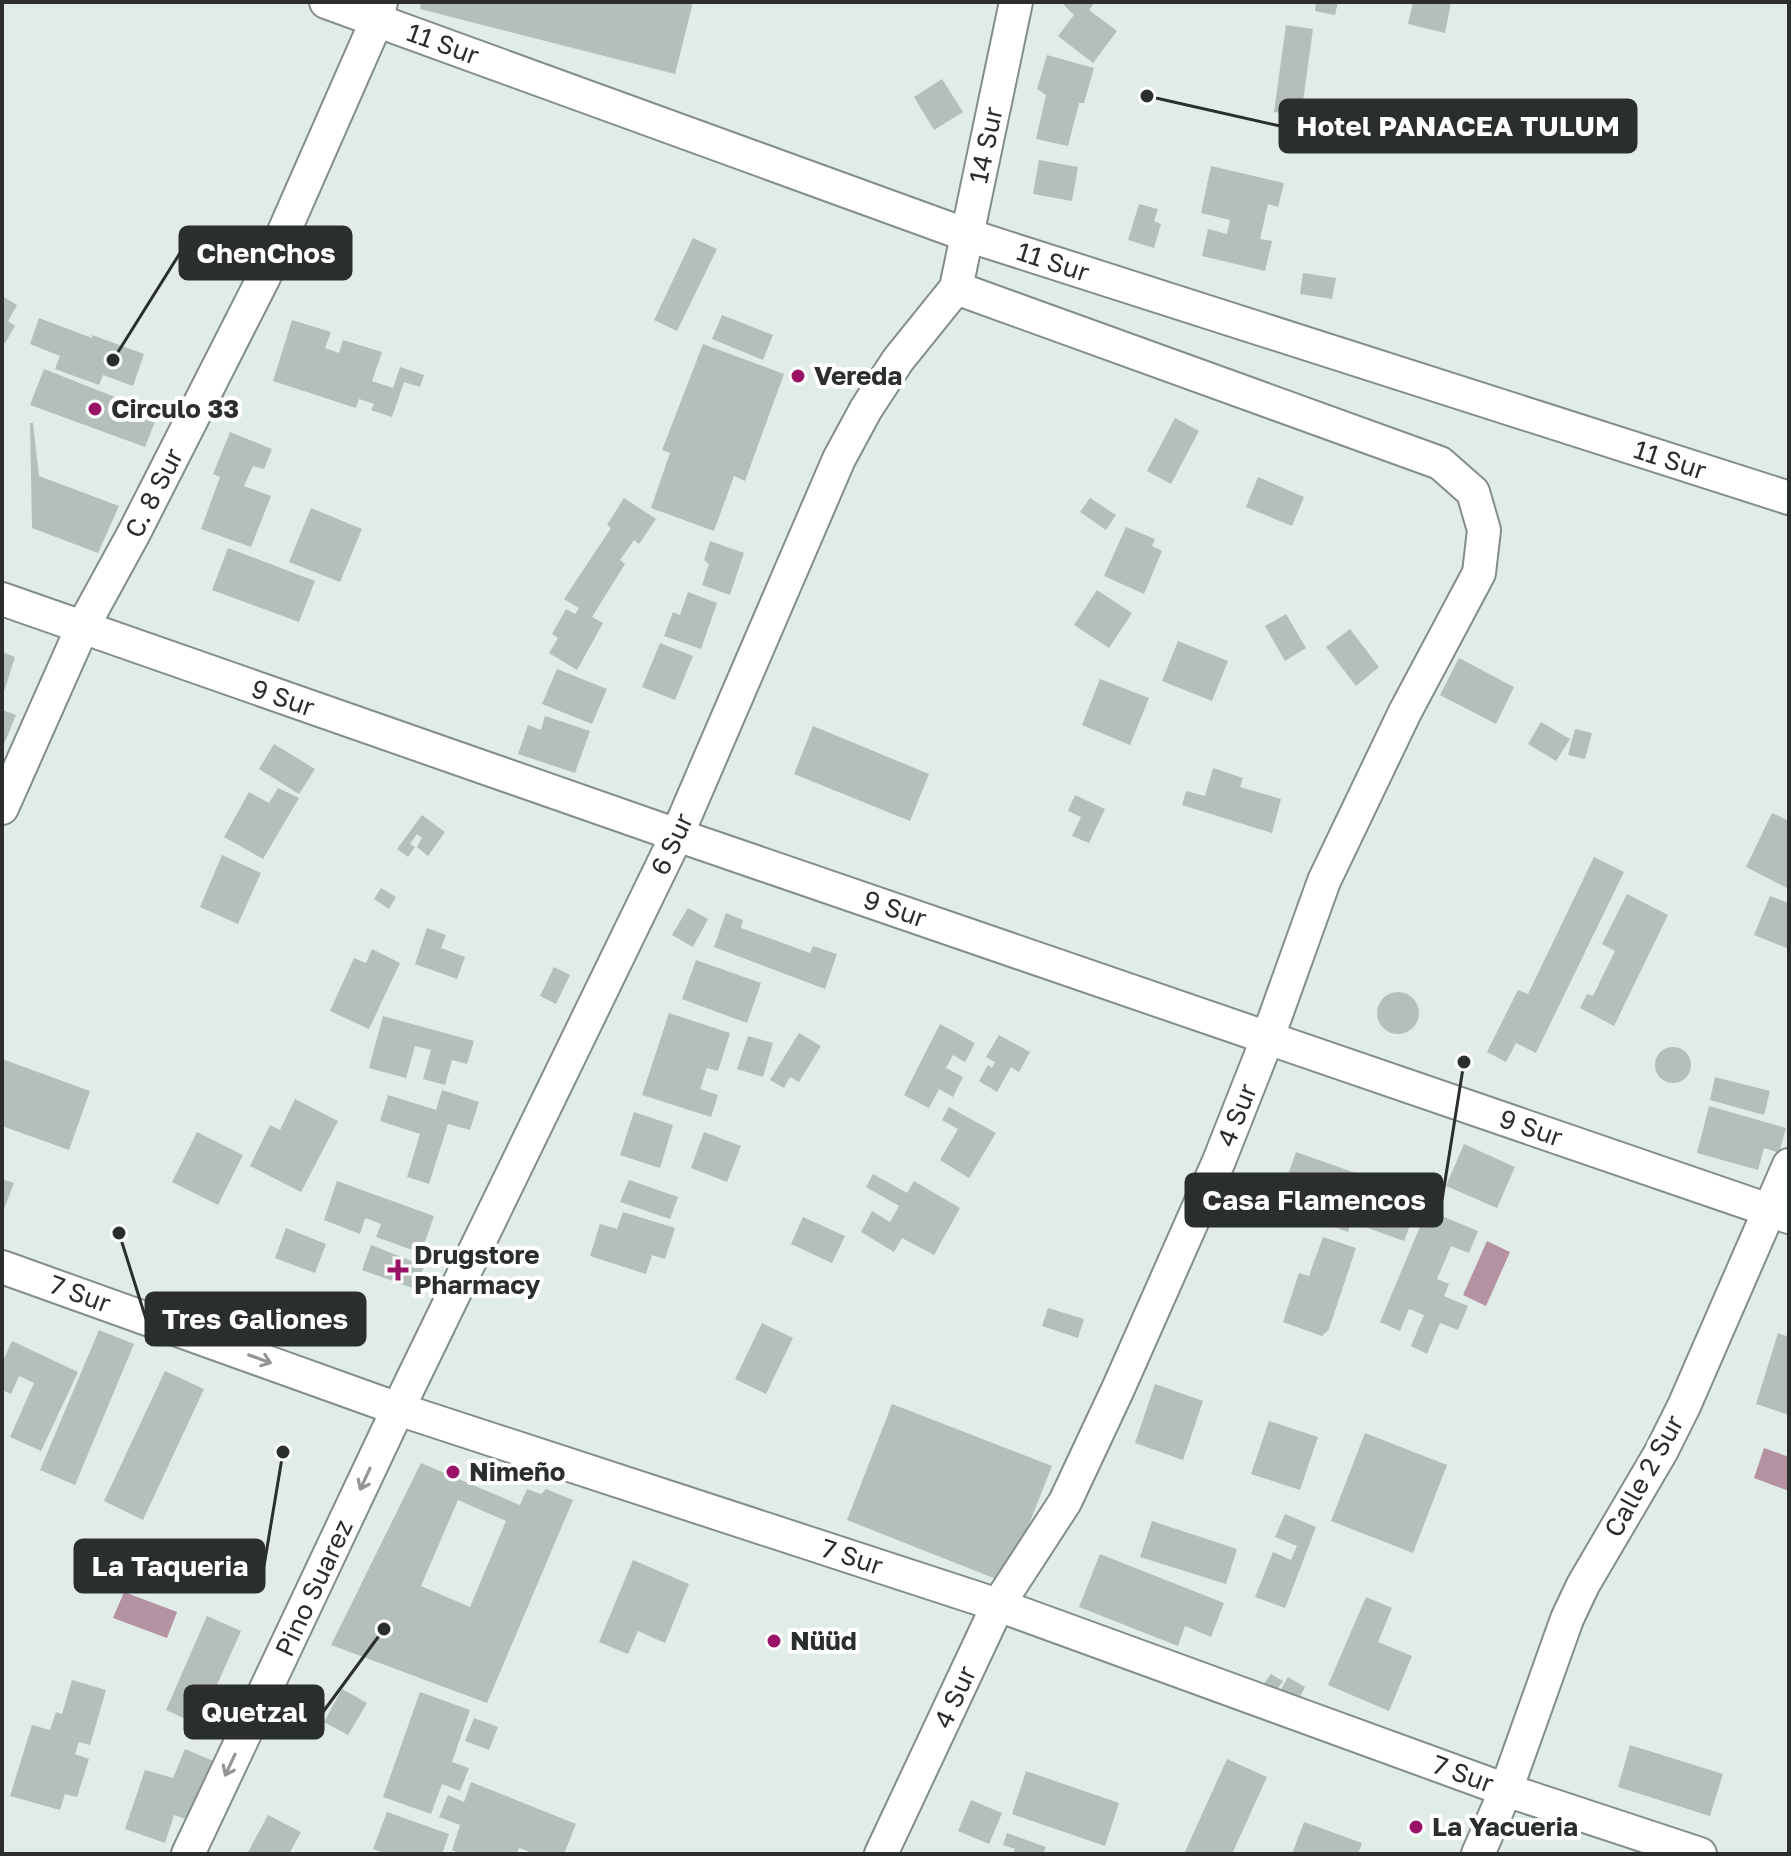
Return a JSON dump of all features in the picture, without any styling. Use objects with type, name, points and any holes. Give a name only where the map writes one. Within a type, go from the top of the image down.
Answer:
[{"type":"street","name":"11 Sur","points":[[326,2],[379,11],[967,235],[1789,498]]},
{"type":"street","name":"14 Sur","points":[[956,288],[1016,2]]},
{"type":"street","name":"C. 8 Sur","points":[[2,808],[82,628],[134,533],[264,277],[379,11]]},
{"type":"street","name":"4 Sur","points":[[881,1854],[998,1605],[1065,1502],[1219,1161],[1324,881],[1405,712],[1479,573],[1484,530],[1473,492],[1440,463],[956,288]]},
{"type":"street","name":"6 Sur","points":[[398,1409],[677,835],[839,459],[866,409],[898,360],[956,288]]},
{"type":"street","name":"9 Sur","points":[[2,599],[677,835],[1780,1213]]},
{"type":"street","name":"Calle 2 Sur","points":[[1478,1854],[1506,1790],[1567,1619],[1583,1585],[1661,1452],[1780,1213],[1789,1165]]},
{"type":"street","name":"7 Sur","points":[[2,1267],[398,1409],[998,1605],[1506,1790],[1700,1854]]},
{"type":"street","name":"Pino Suarez","points":[[188,1854],[398,1409]]},
{"type":"shaded area","points":[[1487,1241],[1510,1252],[1486,1306],[1463,1295]]},
{"type":"shaded area","points":[[1764,1448],[1789,1457],[1789,1491],[1754,1478]]},
{"type":"shaded area","points":[[124,1592],[177,1612],[167,1638],[113,1618]]},
{"type":"building","points":[[421,2],[693,2],[675,74],[420,9]]},
{"type":"building","points":[[1061,2],[1095,2],[1089,10],[1117,31],[1093,63],[1058,36],[1074,15]]},
{"type":"building","points":[[1316,2],[1338,2],[1335,15],[1315,11]]},
{"type":"building","points":[[1413,2],[1451,2],[1445,33],[1408,24]]},
{"type":"building","points":[[1286,25],[1313,29],[1301,116],[1274,112]]},
{"type":"building","points":[[1047,55],[1094,68],[1084,103],[1079,103],[1068,146],[1036,139],[1046,95],[1037,89]]},
{"type":"building","points":[[942,79],[963,112],[934,130],[914,97]]},
{"type":"building","points":[[1039,160],[1078,167],[1072,201],[1033,194]]},
{"type":"building","points":[[1211,166],[1284,183],[1278,207],[1268,204],[1260,239],[1272,241],[1265,271],[1202,256],[1208,229],[1227,234],[1230,220],[1201,213]]},
{"type":"building","points":[[1139,204],[1158,209],[1154,221],[1161,224],[1154,248],[1128,240]]},
{"type":"building","points":[[693,238],[717,249],[677,331],[654,320]]},
{"type":"building","points":[[1303,273],[1336,278],[1332,299],[1300,294]]},
{"type":"building","points":[[2,296],[17,305],[8,321],[15,326],[5,343],[2,341]]},
{"type":"building","points":[[722,315],[773,335],[763,360],[712,339]]},
{"type":"building","points":[[39,318],[144,354],[133,386],[103,375],[99,385],[55,369],[60,356],[30,344]]},
{"type":"building","points":[[292,320],[331,332],[325,348],[339,353],[343,340],[382,352],[372,381],[393,388],[400,367],[424,375],[420,387],[404,382],[392,417],[371,410],[374,404],[359,399],[356,408],[273,381]]},
{"type":"building","points":[[703,344],[784,374],[745,481],[734,476],[714,531],[651,508],[670,453],[662,450]]},
{"type":"building","name":"Circulo 33","points":[[44,369],[158,414],[145,447],[30,405]]},
{"type":"building","points":[[1175,418],[1199,431],[1171,484],[1147,471]]},
{"type":"building","points":[[30,423],[33,423],[39,476],[119,506],[98,553],[32,528]]},
{"type":"building","points":[[230,432],[272,449],[264,469],[253,466],[244,486],[271,496],[251,547],[201,529],[220,477],[213,474]]},
{"type":"building","points":[[1258,477],[1304,497],[1292,526],[1246,507]]},
{"type":"building","points":[[624,498],[656,519],[639,544],[634,540],[620,560],[625,564],[592,617],[603,623],[577,670],[549,653],[558,638],[552,634],[566,609],[575,614],[579,608],[564,599],[611,528],[607,525]]},
{"type":"building","points":[[1090,498],[1116,515],[1106,530],[1080,512]]},
{"type":"building","points":[[311,508],[362,529],[340,582],[289,562]]},
{"type":"building","points":[[1126,527],[1155,539],[1152,546],[1162,551],[1144,594],[1104,576]]},
{"type":"building","points":[[710,541],[744,553],[730,595],[702,585],[709,564],[704,560]]},
{"type":"building","points":[[228,548],[315,581],[299,622],[212,590]]},
{"type":"building","points":[[1097,590],[1132,613],[1109,648],[1074,625]]},
{"type":"building","points":[[688,592],[717,603],[701,649],[664,636],[673,612],[680,615]]},
{"type":"building","points":[[1286,614],[1306,648],[1285,661],[1265,626]]},
{"type":"building","points":[[1350,629],[1379,667],[1356,686],[1326,647]]},
{"type":"building","points":[[1178,641],[1228,661],[1212,701],[1162,681]]},
{"type":"building","points":[[660,643],[693,656],[675,700],[642,687]]},
{"type":"building","points":[[2,652],[15,657],[3,695],[2,695]]},
{"type":"building","points":[[1459,658],[1514,687],[1496,724],[1440,695]]},
{"type":"building","points":[[557,669],[607,689],[592,724],[542,704]]},
{"type":"building","points":[[1100,679],[1149,698],[1130,745],[1082,725]]},
{"type":"building","points":[[2,710],[16,715],[2,749]]},
{"type":"building","points":[[545,716],[590,731],[575,773],[518,754],[528,725],[541,730]]},
{"type":"building","points":[[1541,722],[1570,739],[1556,761],[1528,744]]},
{"type":"building","points":[[813,726],[929,774],[910,821],[794,774]]},
{"type":"building","points":[[1575,729],[1592,733],[1585,759],[1568,755]]},
{"type":"building","points":[[274,744],[315,769],[299,794],[259,769]]},
{"type":"building","points":[[1213,768],[1243,778],[1240,787],[1281,799],[1272,833],[1182,805],[1186,791],[1205,796]]},
{"type":"building","points":[[278,788],[299,798],[263,859],[224,837],[249,792],[269,803]]},
{"type":"building","points":[[1075,795],[1105,809],[1089,843],[1072,836],[1081,817],[1068,811]]},
{"type":"building","points":[[1772,813],[1789,821],[1789,889],[1746,867]]},
{"type":"building","points":[[422,815],[445,832],[428,856],[417,847],[422,838],[417,834],[410,844],[415,847],[408,857],[397,849]]},
{"type":"building","points":[[222,855],[261,873],[238,924],[200,907]]},
{"type":"building","points":[[1594,857],[1624,872],[1536,1053],[1516,1043],[1506,1062],[1487,1052],[1518,990],[1528,994]]},
{"type":"building","points":[[381,888],[396,897],[389,909],[374,899]]},
{"type":"building","points":[[1627,894],[1668,915],[1614,1026],[1580,1008],[1587,994],[1593,996],[1615,951],[1602,944]]},
{"type":"building","points":[[1770,896],[1789,903],[1789,949],[1754,935]]},
{"type":"building","points":[[688,908],[708,919],[693,947],[672,935]]},
{"type":"building","points":[[726,913],[743,920],[741,928],[810,953],[813,946],[837,954],[825,989],[714,947]]},
{"type":"building","points":[[427,928],[446,935],[441,948],[465,957],[457,979],[415,964]]},
{"type":"building","points":[[372,949],[400,963],[369,1029],[330,1011],[354,958],[366,963]]},
{"type":"building","points":[[696,960],[761,983],[747,1023],[682,999]]},
{"type":"building","points":[[554,967],[570,975],[556,1004],[540,996]]},
{"type":"building","points":[[1398,992],[1413,998],[1419,1013],[1413,1028],[1398,1034],[1383,1028],[1377,1013],[1383,998]]},
{"type":"building","points":[[669,1013],[730,1033],[718,1071],[707,1068],[700,1089],[718,1095],[711,1117],[642,1095]]},
{"type":"building","points":[[383,1016],[474,1041],[467,1064],[452,1060],[445,1085],[423,1079],[431,1050],[415,1046],[406,1078],[369,1068]]},
{"type":"building","points":[[940,1024],[975,1043],[965,1062],[953,1055],[946,1068],[963,1077],[953,1097],[939,1089],[929,1108],[904,1095]]},
{"type":"building","points":[[799,1033],[821,1046],[799,1082],[790,1077],[784,1088],[770,1080]]},
{"type":"building","points":[[999,1035],[1030,1052],[1019,1072],[1011,1067],[997,1092],[979,1081],[988,1065],[992,1068],[995,1062],[986,1057]]},
{"type":"building","points":[[748,1036],[773,1043],[763,1077],[737,1069]]},
{"type":"building","points":[[1673,1047],[1686,1052],[1691,1065],[1686,1078],[1673,1083],[1660,1078],[1655,1065],[1660,1052]]},
{"type":"building","points":[[2,1059],[90,1091],[69,1150],[2,1126]]},
{"type":"building","points":[[1715,1077],[1770,1091],[1764,1115],[1710,1100]]},
{"type":"building","points":[[442,1090],[479,1102],[470,1130],[448,1124],[429,1184],[407,1177],[420,1134],[380,1121],[388,1095],[436,1110]]},
{"type":"building","points":[[295,1099],[338,1121],[301,1192],[250,1166],[270,1125],[280,1130]]},
{"type":"building","points":[[1709,1106],[1786,1128],[1779,1153],[1764,1148],[1758,1170],[1697,1153]]},
{"type":"building","points":[[949,1107],[996,1133],[969,1178],[940,1160],[958,1129],[942,1120]]},
{"type":"building","points":[[634,1112],[673,1125],[660,1168],[620,1155]]},
{"type":"building","points":[[197,1132],[243,1155],[218,1205],[172,1182]]},
{"type":"building","points":[[704,1132],[741,1146],[727,1182],[691,1168]]},
{"type":"building","points":[[1464,1144],[1515,1167],[1497,1208],[1446,1186]]},
{"type":"building","points":[[1296,1152],[1421,1196],[1404,1241],[1351,1222],[1348,1232],[1277,1206]]},
{"type":"building","points":[[873,1174],[907,1193],[914,1181],[960,1208],[934,1255],[902,1238],[894,1252],[861,1232],[872,1211],[890,1222],[899,1206],[866,1187]]},
{"type":"building","points":[[2,1179],[14,1183],[2,1214]]},
{"type":"building","points":[[629,1180],[678,1197],[670,1219],[620,1202]]},
{"type":"building","points":[[337,1181],[434,1216],[421,1253],[376,1237],[381,1224],[365,1218],[360,1234],[324,1220]]},
{"type":"building","points":[[1427,1210],[1478,1231],[1469,1253],[1451,1246],[1437,1279],[1449,1284],[1444,1296],[1468,1306],[1458,1330],[1440,1323],[1427,1354],[1411,1346],[1424,1315],[1409,1309],[1400,1331],[1380,1322]]},
{"type":"building","points":[[623,1212],[675,1228],[665,1259],[652,1255],[646,1274],[590,1256],[600,1224],[617,1229]]},
{"type":"building","points":[[803,1217],[845,1236],[832,1263],[791,1244]]},
{"type":"building","points":[[286,1228],[326,1244],[315,1273],[275,1258]]},
{"type":"building","points":[[1323,1237],[1356,1248],[1329,1329],[1322,1336],[1283,1322],[1299,1273],[1309,1276]]},
{"type":"building","points":[[371,1245],[424,1266],[415,1289],[362,1270]]},
{"type":"building","points":[[1048,1308],[1084,1319],[1078,1338],[1042,1326]]},
{"type":"building","points":[[762,1323],[793,1338],[766,1394],[735,1379]]},
{"type":"building","points":[[99,1330],[134,1344],[75,1485],[40,1470]]},
{"type":"building","points":[[1778,1333],[1789,1337],[1789,1415],[1756,1404]]},
{"type":"building","points":[[12,1341],[78,1372],[41,1451],[10,1437],[34,1383],[19,1376],[11,1394],[2,1390],[2,1363]]},
{"type":"building","points":[[165,1371],[204,1389],[143,1520],[104,1501]]},
{"type":"building","points":[[1155,1384],[1203,1401],[1183,1460],[1135,1443]]},
{"type":"building","points":[[892,1404],[1052,1466],[1006,1583],[847,1520]]},
{"type":"building","points":[[1269,1421],[1318,1437],[1300,1490],[1251,1474]]},
{"type":"building","points":[[1365,1433],[1447,1465],[1413,1553],[1331,1521]]},
{"type":"building","points":[[421,1463],[520,1505],[527,1489],[541,1494],[546,1489],[573,1500],[487,1703],[331,1645]],"holes":[[[458,1500],[506,1521],[470,1607],[421,1586]]]},
{"type":"building","points":[[1285,1514],[1316,1527],[1285,1608],[1255,1597],[1273,1552],[1291,1560],[1297,1546],[1275,1537]]},
{"type":"building","points":[[1152,1521],[1237,1549],[1226,1584],[1140,1557]]},
{"type":"building","points":[[1100,1554],[1224,1603],[1211,1637],[1185,1626],[1178,1646],[1079,1607]]},
{"type":"building","points":[[633,1560],[689,1584],[665,1643],[638,1631],[628,1654],[599,1642]]},
{"type":"building","points":[[1366,1597],[1392,1608],[1378,1642],[1412,1656],[1389,1711],[1328,1685]]},
{"type":"building","points":[[207,1616],[241,1631],[199,1725],[166,1710]]},
{"type":"building","points":[[1271,1674],[1283,1681],[1275,1693],[1263,1685]]},
{"type":"building","points":[[1288,1677],[1305,1687],[1298,1701],[1280,1691]]},
{"type":"building","points":[[72,1680],[106,1690],[90,1745],[79,1742],[75,1754],[89,1759],[77,1797],[65,1794],[60,1810],[10,1796],[32,1725],[50,1730],[56,1712],[62,1714]]},
{"type":"building","points":[[342,1689],[367,1703],[348,1735],[324,1722]]},
{"type":"building","points":[[420,1692],[470,1710],[452,1762],[469,1768],[460,1791],[442,1784],[431,1814],[383,1797]]},
{"type":"building","points":[[474,1718],[498,1727],[489,1750],[465,1741]]},
{"type":"building","points":[[1630,1745],[1723,1774],[1710,1816],[1618,1787]]},
{"type":"building","points":[[185,1749],[216,1762],[194,1822],[174,1815],[165,1843],[125,1829],[145,1770],[173,1778]]},
{"type":"building","points":[[1227,1759],[1267,1777],[1232,1854],[1184,1854]]},
{"type":"building","points":[[1026,1771],[1119,1803],[1105,1846],[1012,1814]]},
{"type":"building","points":[[471,1782],[576,1824],[564,1854],[526,1854],[528,1851],[519,1848],[517,1854],[461,1854],[452,1850],[460,1825],[439,1817],[448,1795],[464,1802]]},
{"type":"building","points":[[971,1800],[1002,1813],[989,1844],[958,1831]]},
{"type":"building","points":[[387,1812],[449,1834],[442,1854],[387,1854],[373,1849]]},
{"type":"building","points":[[268,1815],[301,1832],[289,1854],[247,1854]]},
{"type":"building","points":[[1304,1822],[1362,1843],[1358,1854],[1292,1854]]},
{"type":"building","points":[[1007,1833],[1046,1847],[1043,1854],[1013,1854],[1015,1849],[1003,1845]]},
{"type":"place","name":"Hotel PANACEA TULUM","points":[[1147,96]]},
{"type":"place","name":"ChenChos","points":[[113,360]]},
{"type":"place","name":"Vereda","points":[[798,376]]},
{"type":"place","name":"Circulo 33","points":[[95,409]]},
{"type":"place","name":"Casa Flamencos","points":[[1464,1062]]},
{"type":"place","name":"Tres Galiones","points":[[119,1233]]},
{"type":"place","name":"Drugstore Pharmacy","points":[[398,1270]]},
{"type":"place","name":"La Taqueria","points":[[283,1452]]},
{"type":"place","name":"Nimeño","points":[[453,1472]]},
{"type":"place","name":"Quetzal","points":[[384,1629]]},
{"type":"place","name":"Nüüd","points":[[774,1641]]},
{"type":"place","name":"La Yacueria","points":[[1416,1827]]}]
